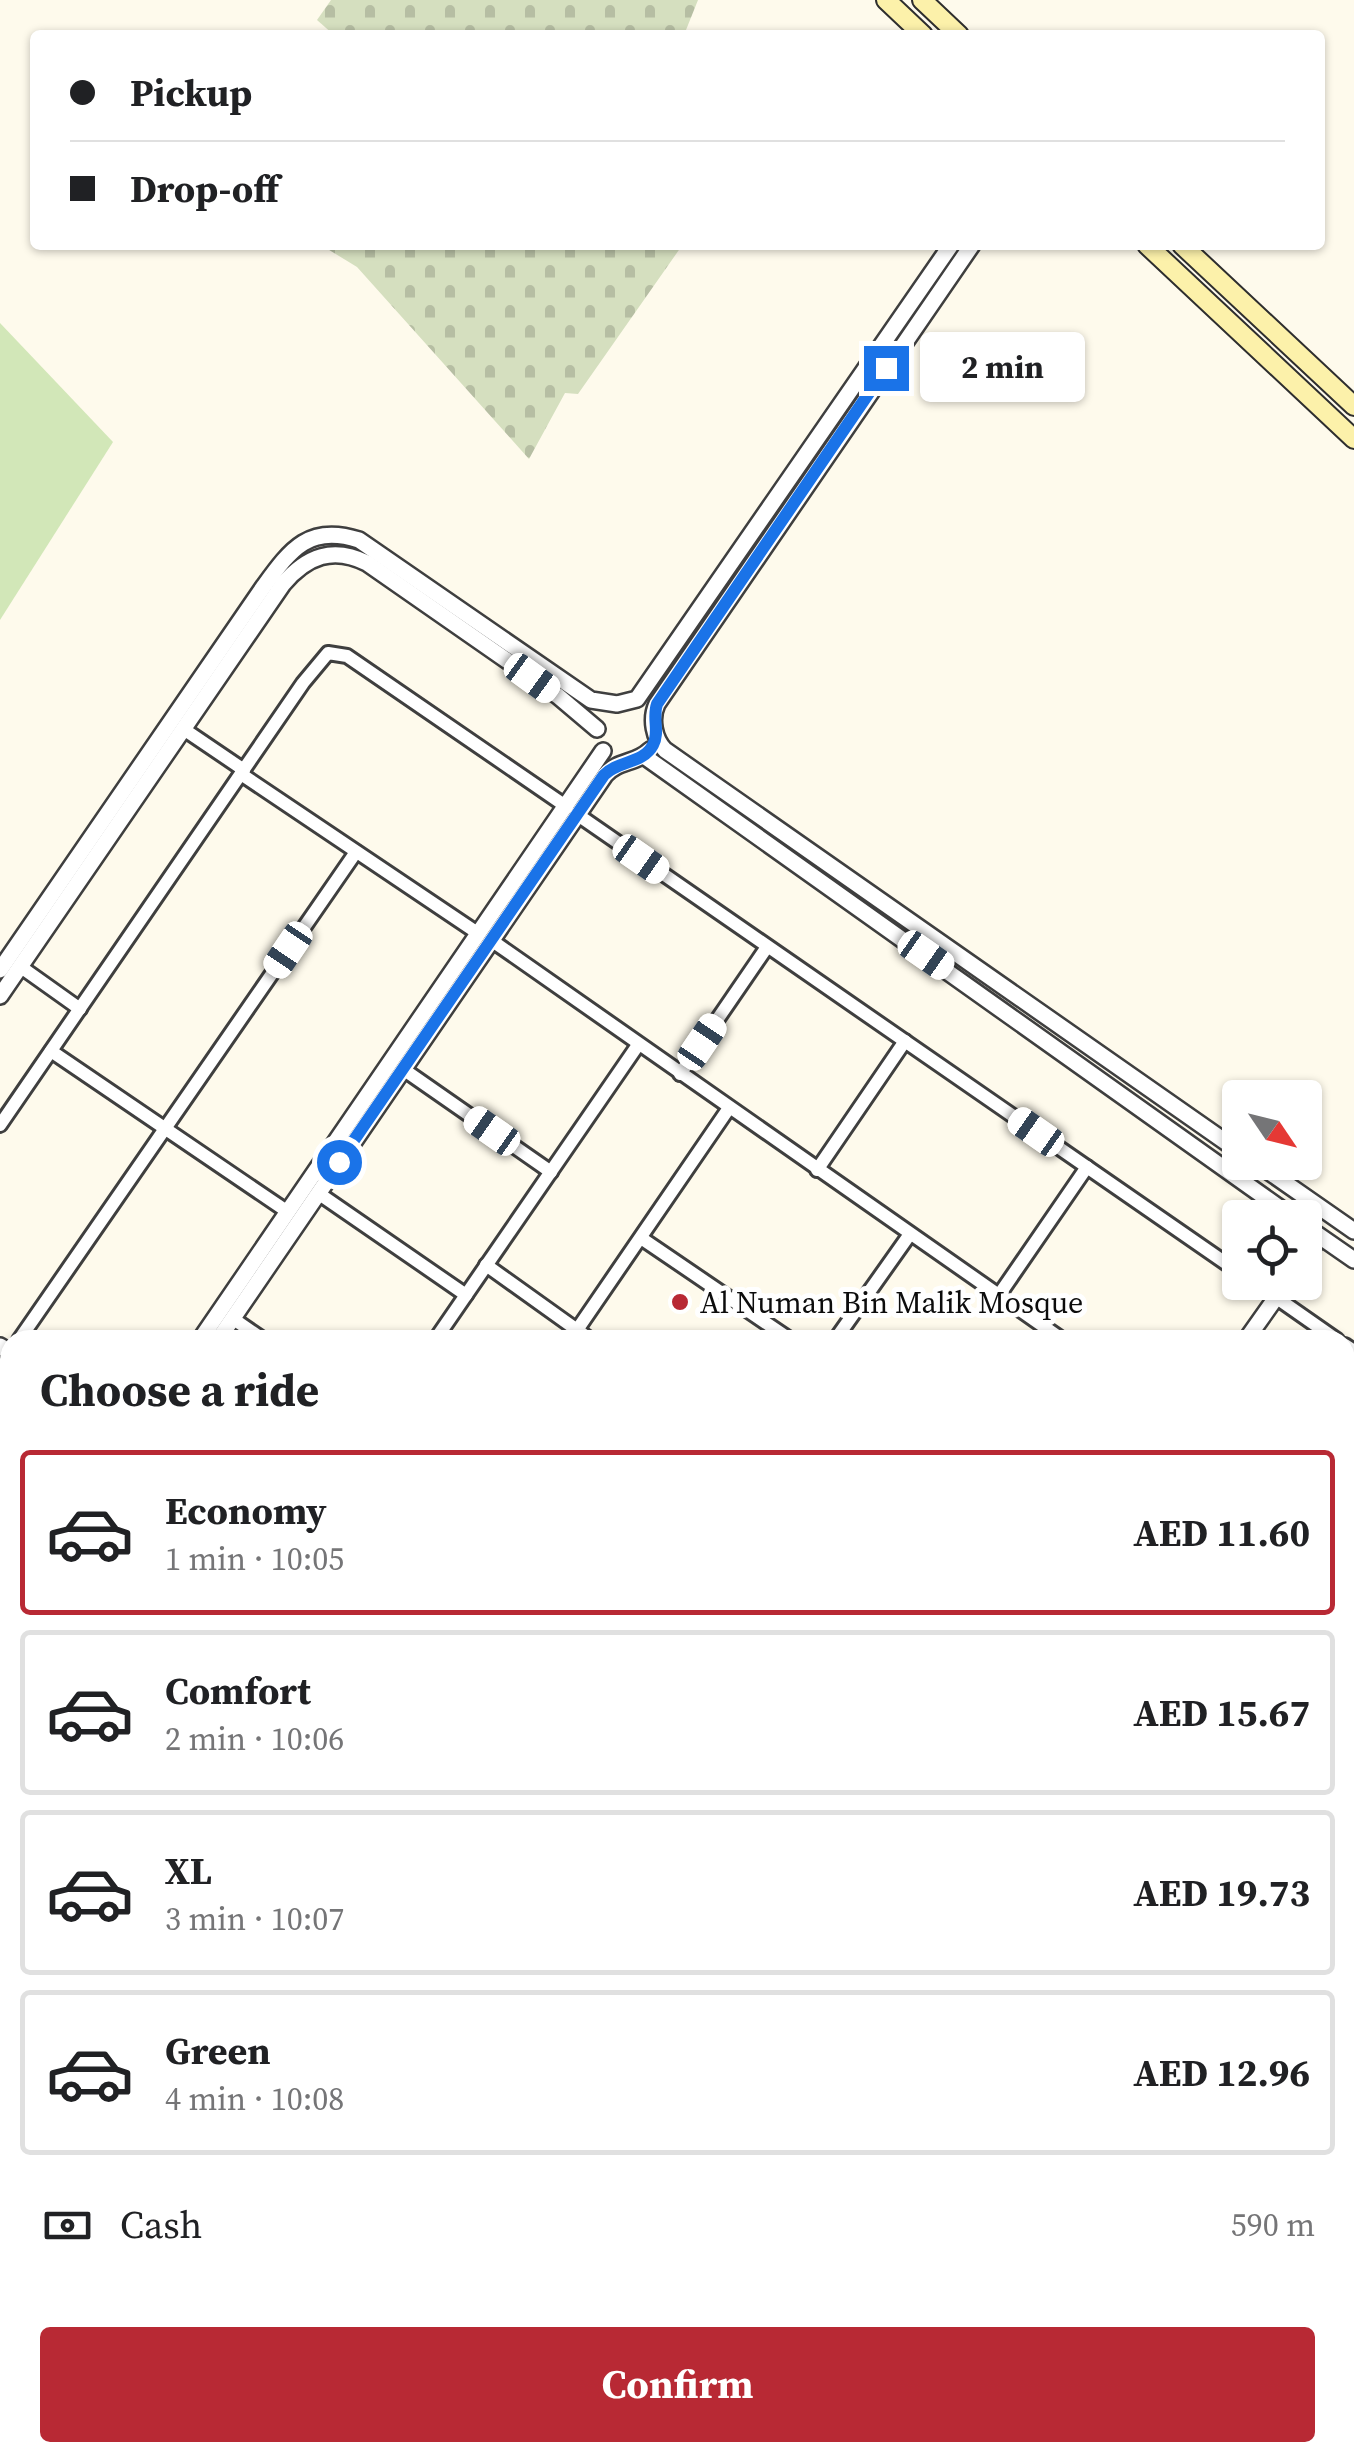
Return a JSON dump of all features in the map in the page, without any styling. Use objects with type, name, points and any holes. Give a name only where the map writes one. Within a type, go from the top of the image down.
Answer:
[{"type":"main road","points":[[886,0],[918,30]]},
{"type":"main road","points":[[922,0],[954,30]]},
{"type":"main road","points":[[1152,250],[1354,439]]},
{"type":"main road","points":[[1187,250],[1354,406]]},
{"type":"street","points":[[597,729],[605,710],[640,697],[949,250]]},
{"type":"street","points":[[969,250],[657,704],[653,720],[656,737],[665,750],[1168,1100],[1222,1142]]},
{"type":"street","points":[[0,970],[264,586],[296,546],[310,538],[326,534],[359,540],[590,700],[642,707],[653,720]]},
{"type":"street","points":[[0,996],[294,571],[308,561],[338,553],[367,563],[545,687],[597,729],[603,751],[572,811]]},
{"type":"street","points":[[0,1125],[319,662],[328,653],[338,652],[1222,1261]]},
{"type":"street","points":[[184,730],[1044,1330]]},
{"type":"street","points":[[207,1330],[572,811],[606,772],[622,762],[644,756],[656,737]]},
{"type":"street","points":[[603,751],[622,762]]},
{"type":"street","points":[[644,756],[1269,1200]]},
{"type":"street","points":[[26,1330],[356,852]]},
{"type":"street","points":[[224,1330],[403,1069],[486,937]]},
{"type":"street","points":[[680,1074],[767,946]]},
{"type":"street","points":[[21,967],[80,1009]]},
{"type":"street","points":[[818,1170],[904,1041]]},
{"type":"street","points":[[441,1330],[638,1045]]},
{"type":"street","points":[[51,1050],[288,1212]]},
{"type":"street","points":[[403,1069],[551,1172]]},
{"type":"street","points":[[1106,1084],[1123,1090],[1158,1115],[1168,1113],[1168,1100]]},
{"type":"street","points":[[486,1265],[577,1330],[729,1108]]},
{"type":"street","points":[[1196,1148],[1197,1138],[1205,1137],[1222,1146]]},
{"type":"street","points":[[999,1296],[1087,1167]]},
{"type":"street","points":[[1280,1180],[1354,1231]]},
{"type":"street","points":[[318,1193],[466,1295]]},
{"type":"street","points":[[842,1330],[910,1234]]},
{"type":"street","points":[[641,1238],[776,1330]]},
{"type":"street","points":[[1322,1238],[1354,1260]]},
{"type":"street","points":[[1253,1330],[1275,1300]]},
{"type":"street","points":[[1279,1300],[1323,1330]]},
{"type":"street","points":[[232,1318],[249,1330]]},
{"type":"green space","points":[[331,0],[698,0],[686,30],[328,30],[317,20]]},
{"type":"green space","points":[[329,250],[679,250],[578,394],[565,393],[529,459],[357,267]]},
{"type":"green space","points":[[0,323],[113,442],[0,620]]},
{"type":"place","name":"Al Numan Bin Malik Mosque","points":[[680,1302]]},
{"type":"route","points":[[339,1162],[604,775],[612,767],[637,760],[649,751],[656,737],[653,720],[657,704],[886,368]]}]
